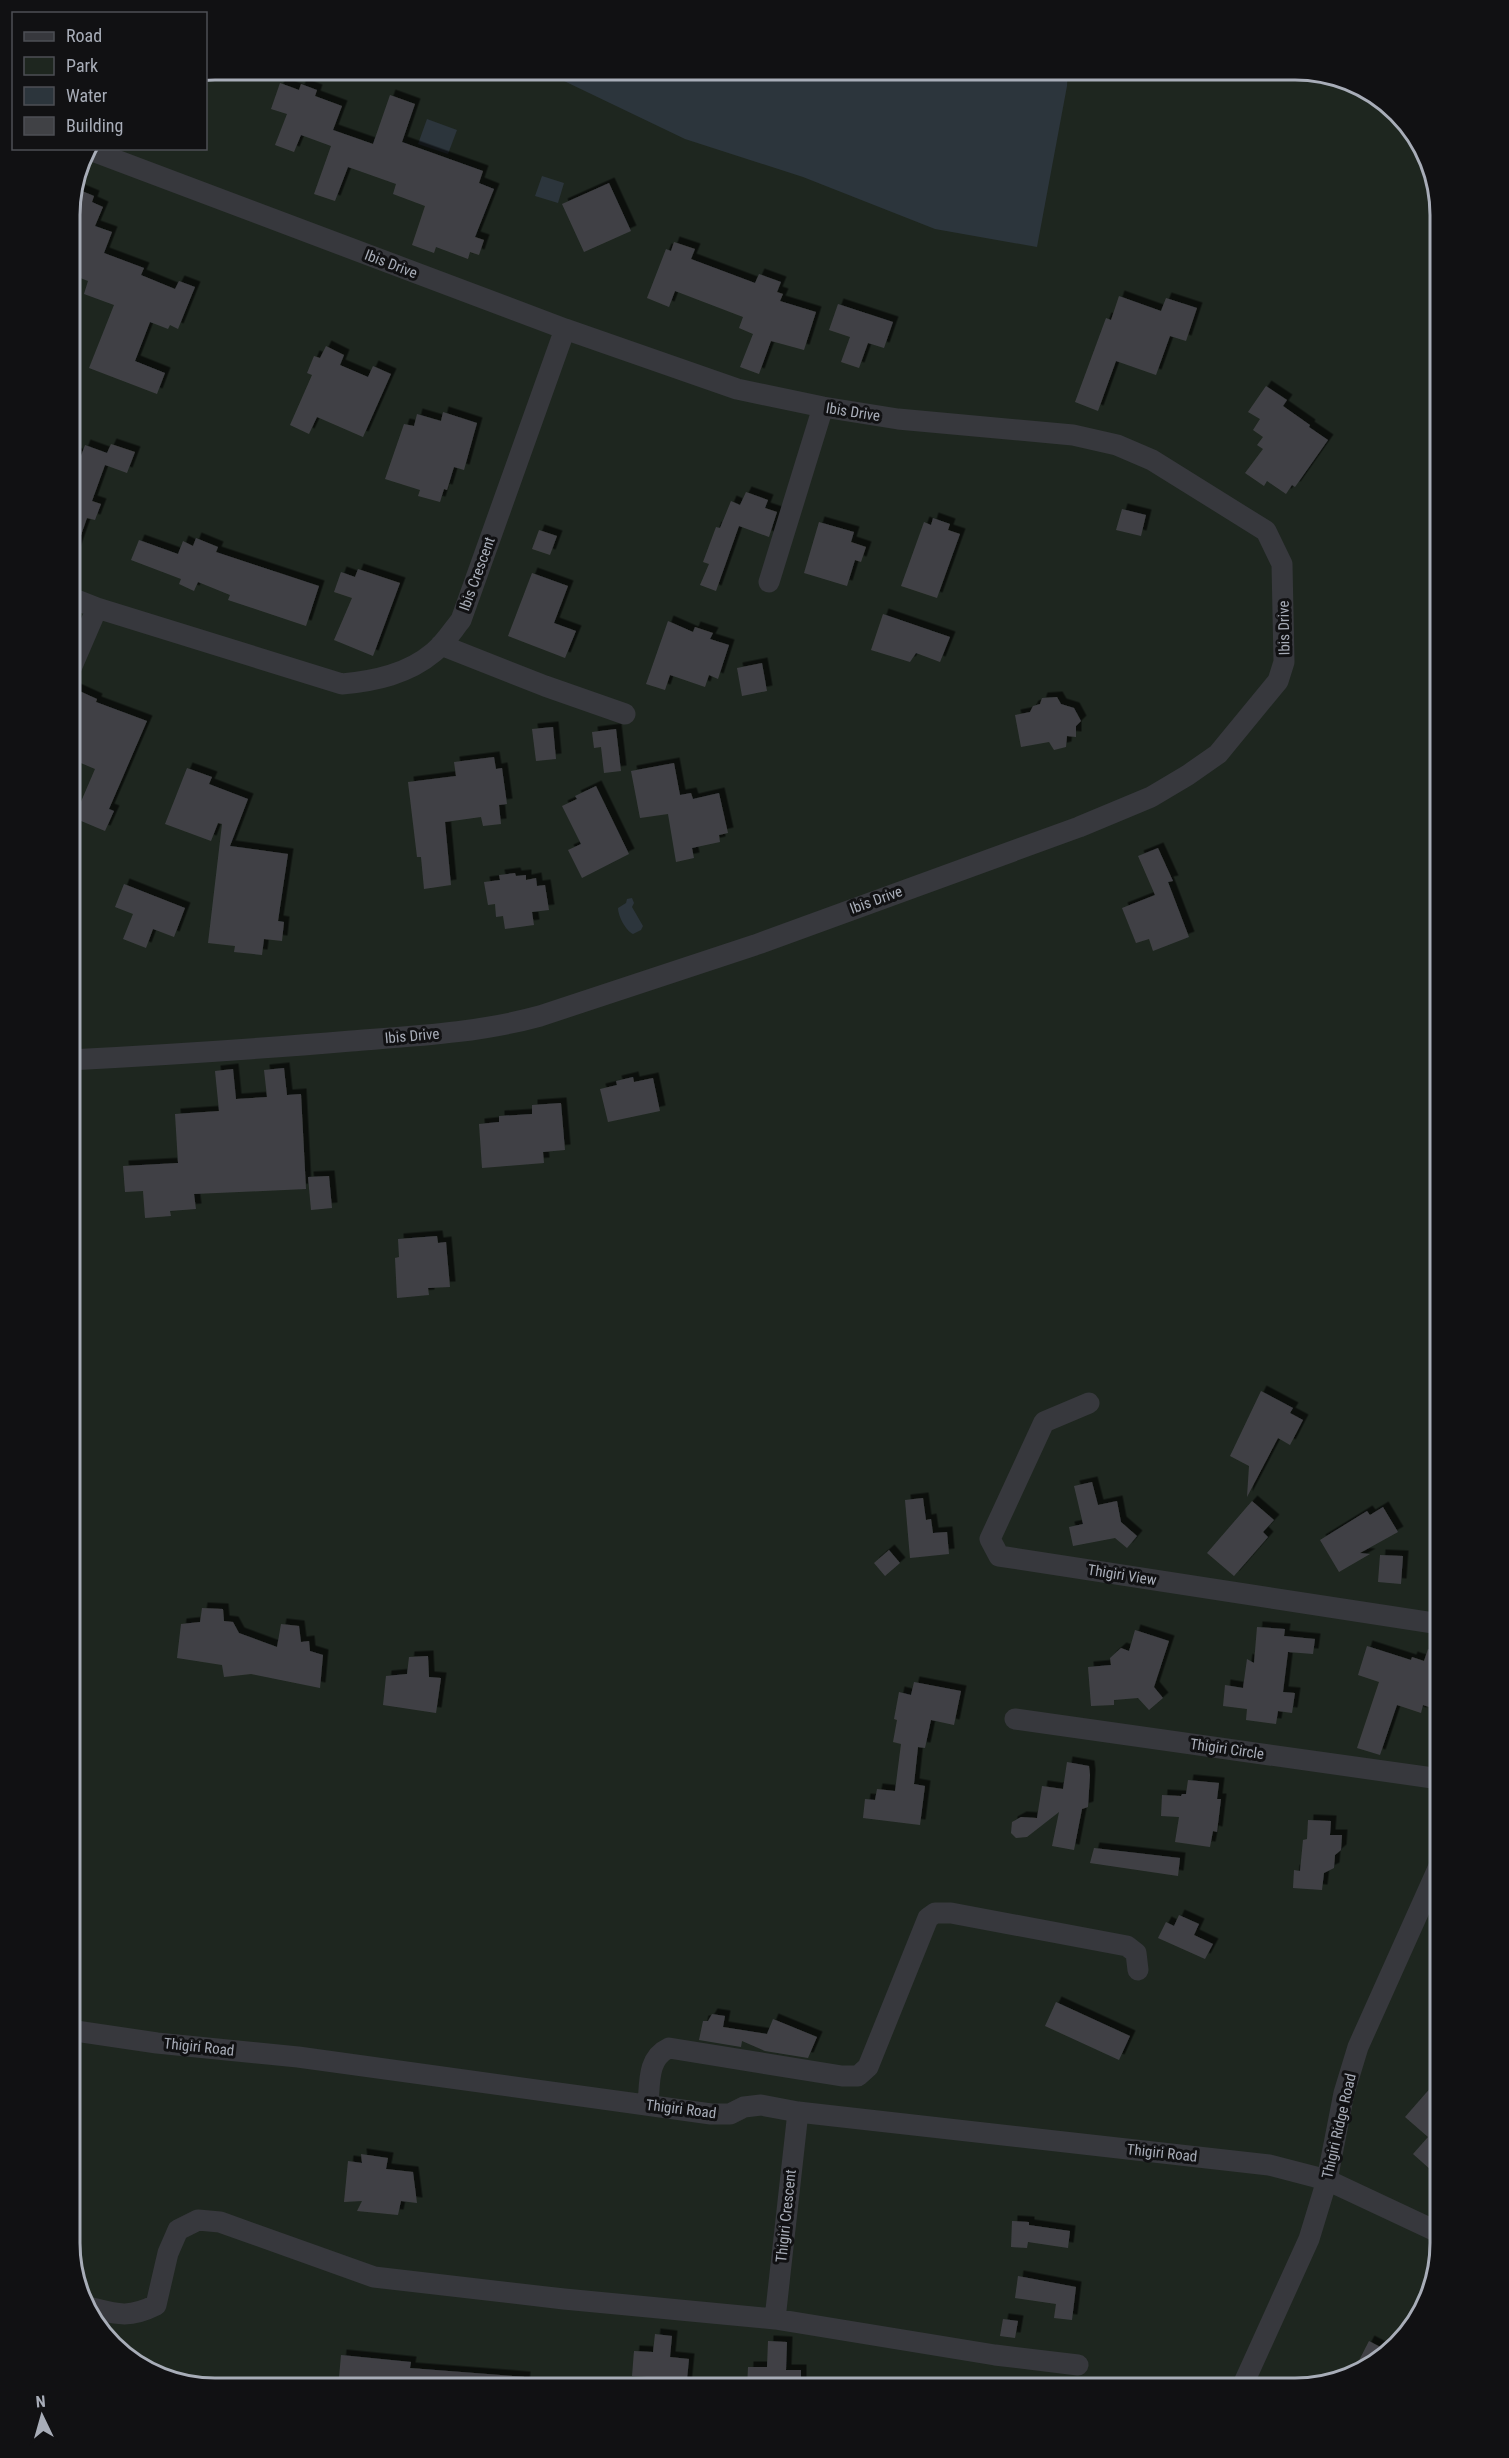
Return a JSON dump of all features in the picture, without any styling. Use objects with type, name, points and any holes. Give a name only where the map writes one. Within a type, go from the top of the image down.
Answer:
[{"type":"street","name":"Ibis Drive","points":[[80,1059],[247,1050],[462,1032],[504,1026],[540,1016],[755,945],[1079,827],[1151,797],[1218,754],[1278,681],[1284,662],[1282,564],[1266,531],[1242,513],[1152,460],[1117,445],[1073,435],[898,418],[823,407],[737,389],[565,329],[95,152]]},
{"type":"street","name":"Ibis Crescent","points":[[80,601],[342,684],[373,681],[413,667],[435,651],[461,620],[565,329]]},
{"type":"street","points":[[769,582],[823,407]]},
{"type":"street","points":[[80,647],[97,608]]},
{"type":"street","points":[[441,645],[545,686],[625,714]]},
{"type":"street","name":"Thigiri View","points":[[1089,1403],[1044,1422],[990,1539],[999,1556],[1430,1622]]},
{"type":"street","name":"Thigiri Circle","points":[[1015,1719],[1430,1778]]},
{"type":"street","name":"Thigiri Ridge Road","points":[[1246,2378],[1308,2239],[1327,2180],[1344,2093],[1358,2047],[1430,1886]]},
{"type":"street","points":[[648,2105],[653,2061],[658,2053],[669,2048],[842,2076],[858,2076],[868,2067],[928,1918],[935,1913],[951,1913],[1127,1946],[1136,1953],[1138,1971]]},
{"type":"street","name":"Thigiri Road","points":[[80,2032],[168,2044],[298,2057],[711,2114],[729,2114],[744,2107],[761,2104],[798,2112],[1269,2165],[1327,2180],[1430,2228]]},
{"type":"street","name":"Thigiri Crescent","points":[[775,2319],[798,2112]]},
{"type":"street","points":[[96,2309],[126,2315],[139,2313],[156,2305],[168,2253],[178,2229],[198,2220],[220,2222],[374,2277],[564,2299],[775,2319],[995,2355],[1078,2365]]},
{"type":"green space","points":[[207,80],[1303,80],[1338,87],[1370,102],[1396,125],[1416,155],[1427,188],[1430,214],[1430,2244],[1427,2270],[1422,2287],[1407,2319],[1384,2345],[1354,2365],[1329,2374],[1294,2378],[206,2378],[171,2371],[139,2356],[113,2333],[93,2303],[82,2270],[80,2244],[80,206],[84,180],[96,150],[207,150]]},
{"type":"water","points":[[562,80],[1067,80],[1037,247],[935,229],[803,177],[685,139]]},
{"type":"water","points":[[427,119],[457,130],[448,154],[418,144]]},
{"type":"water","points":[[542,176],[564,183],[558,203],[535,196]]},
{"type":"water","points":[[632,898],[634,903],[632,907],[643,926],[641,930],[633,934],[623,923],[618,908],[626,903],[627,899]]},
{"type":"building","points":[[280,83],[299,90],[301,84],[317,90],[315,96],[342,106],[333,130],[373,144],[390,95],[415,104],[402,142],[483,171],[479,183],[494,189],[475,237],[484,240],[479,255],[470,252],[468,259],[436,247],[434,253],[412,245],[425,206],[393,194],[396,184],[348,167],[335,201],[314,194],[331,146],[301,135],[294,152],[275,145],[287,114],[271,109]]},
{"type":"building","points":[[609,183],[631,231],[584,252],[562,204]]},
{"type":"building","points":[[82,191],[94,196],[92,202],[103,207],[95,226],[112,232],[104,253],[144,268],[141,275],[175,289],[179,281],[195,287],[178,329],[170,325],[168,329],[150,322],[135,361],[165,373],[157,394],[89,368],[114,305],[84,294],[88,281],[80,278]]},
{"type":"building","points":[[674,242],[695,249],[691,259],[755,283],[759,274],[781,282],[777,292],[783,294],[780,301],[816,312],[804,350],[771,341],[759,374],[740,367],[753,334],[739,328],[743,317],[675,291],[669,307],[647,298],[666,249],[671,251]]},
{"type":"building","points":[[1119,296],[1161,311],[1166,298],[1197,308],[1186,341],[1170,336],[1156,375],[1116,361],[1098,411],[1075,402],[1106,318],[1111,320]]},
{"type":"building","points":[[838,304],[893,322],[884,348],[868,343],[859,368],[841,362],[850,337],[829,330]]},
{"type":"building","points":[[326,346],[344,355],[340,365],[368,377],[373,366],[391,374],[363,437],[317,417],[309,434],[290,425],[312,375],[307,373],[314,356],[320,358]]},
{"type":"building","points":[[1266,386],[1287,400],[1283,406],[1328,440],[1295,487],[1292,485],[1286,494],[1267,481],[1264,486],[1245,473],[1263,449],[1257,445],[1263,437],[1253,430],[1260,419],[1248,412]]},
{"type":"building","points":[[443,412],[477,423],[464,470],[454,467],[447,490],[444,489],[440,502],[418,496],[420,490],[385,479],[404,424],[414,426],[417,414],[441,421]]},
{"type":"building","points":[[111,444],[135,452],[127,473],[105,465],[92,501],[101,504],[95,520],[87,518],[80,538],[80,456],[85,445],[107,453]]},
{"type":"building","points":[[746,492],[768,500],[765,508],[777,512],[769,537],[739,526],[716,591],[700,585],[709,564],[703,562],[716,527],[720,528],[731,501],[740,505]]},
{"type":"building","points":[[1122,509],[1146,515],[1141,536],[1116,530]]},
{"type":"building","points":[[933,518],[950,524],[948,530],[960,534],[937,598],[901,586],[924,522],[931,525]]},
{"type":"building","points":[[819,522],[854,532],[851,542],[866,547],[861,562],[855,560],[847,586],[804,573]]},
{"type":"building","points":[[539,530],[557,536],[550,555],[532,549]]},
{"type":"building","points":[[196,538],[218,547],[216,552],[319,586],[306,626],[228,600],[230,595],[198,582],[194,591],[179,584],[181,579],[131,560],[139,540],[178,554],[183,541],[193,546]]},
{"type":"building","points":[[358,569],[400,583],[373,656],[334,640],[352,598],[334,592],[341,572],[355,577]]},
{"type":"building","points":[[532,573],[568,586],[554,623],[576,631],[565,658],[508,636]]},
{"type":"building","points":[[883,614],[950,637],[940,662],[916,653],[910,662],[871,650]]},
{"type":"building","points":[[668,621],[693,632],[695,627],[713,633],[710,639],[729,645],[718,679],[709,675],[705,687],[670,675],[665,690],[646,684]]},
{"type":"building","points":[[762,663],[767,691],[742,696],[737,668]]},
{"type":"building","points":[[80,691],[97,699],[96,702],[147,721],[109,809],[114,811],[105,831],[80,821],[80,804],[95,769],[80,763]]},
{"type":"building","points":[[1057,697],[1061,704],[1074,708],[1081,721],[1076,726],[1076,737],[1067,736],[1066,747],[1054,750],[1049,742],[1021,747],[1015,715],[1030,712],[1033,706],[1040,704],[1042,698]]},
{"type":"building","points":[[553,727],[556,759],[536,761],[532,729]]},
{"type":"building","points":[[616,729],[621,771],[604,773],[601,747],[594,748],[592,732]]},
{"type":"building","points":[[494,757],[496,769],[502,768],[507,804],[499,805],[501,824],[483,826],[481,817],[445,822],[451,885],[424,889],[421,857],[417,857],[408,782],[456,776],[454,762]]},
{"type":"building","points":[[674,763],[680,795],[691,793],[693,799],[719,793],[728,833],[719,835],[720,842],[692,848],[694,858],[676,862],[668,814],[640,818],[631,771]]},
{"type":"building","points":[[187,768],[212,777],[209,784],[248,799],[230,846],[288,854],[278,921],[284,922],[282,941],[264,939],[262,955],[234,952],[235,946],[208,943],[222,824],[218,823],[211,841],[165,824]]},
{"type":"building","points":[[596,786],[629,854],[582,878],[568,850],[581,844],[562,806],[577,799],[575,796]]},
{"type":"building","points":[[1158,848],[1173,881],[1168,882],[1189,937],[1153,951],[1149,939],[1136,943],[1122,908],[1155,895],[1138,856]]},
{"type":"building","points":[[515,873],[516,876],[526,875],[526,880],[536,878],[537,886],[545,885],[549,910],[532,912],[534,925],[505,929],[503,916],[496,917],[495,904],[488,905],[484,882],[500,880],[499,875]]},
{"type":"building","points":[[124,884],[185,908],[174,937],[153,929],[146,948],[123,939],[133,914],[115,907]]},
{"type":"building","points":[[284,1068],[287,1095],[301,1094],[306,1189],[194,1194],[196,1209],[170,1211],[171,1216],[145,1218],[143,1191],[125,1192],[123,1166],[178,1163],[175,1114],[219,1111],[215,1071],[233,1069],[236,1099],[267,1097],[264,1070]]},
{"type":"building","points":[[633,1077],[634,1082],[653,1078],[660,1111],[608,1122],[600,1089],[617,1085],[616,1081]]},
{"type":"building","points":[[561,1103],[565,1150],[543,1152],[544,1163],[482,1168],[479,1124],[499,1122],[499,1116],[532,1114],[532,1105]]},
{"type":"building","points":[[329,1176],[332,1208],[311,1210],[308,1177]]},
{"type":"building","points":[[437,1236],[438,1243],[446,1242],[450,1287],[428,1288],[429,1295],[397,1298],[395,1258],[399,1257],[398,1239]]},
{"type":"building","points":[[1261,1391],[1293,1408],[1290,1413],[1303,1420],[1290,1445],[1278,1438],[1247,1497],[1249,1466],[1230,1456]]},
{"type":"building","points":[[1092,1482],[1098,1505],[1117,1501],[1121,1522],[1137,1536],[1127,1548],[1115,1538],[1073,1546],[1069,1527],[1083,1524],[1074,1486]]},
{"type":"building","points":[[923,1498],[926,1520],[931,1519],[933,1533],[947,1532],[949,1554],[910,1558],[905,1500]]},
{"type":"building","points":[[1252,1501],[1274,1520],[1263,1532],[1268,1537],[1234,1576],[1207,1553]]},
{"type":"building","points":[[1383,1507],[1398,1532],[1360,1553],[1370,1554],[1339,1572],[1320,1540],[1367,1511],[1370,1515]]},
{"type":"building","points":[[889,1550],[900,1563],[885,1576],[874,1563]]},
{"type":"building","points":[[1380,1555],[1403,1556],[1401,1584],[1378,1582]]},
{"type":"building","points":[[202,1608],[223,1609],[224,1621],[233,1622],[239,1633],[277,1647],[281,1624],[299,1626],[301,1642],[309,1641],[310,1651],[323,1655],[320,1688],[251,1674],[224,1677],[222,1665],[177,1658],[181,1624],[200,1622]]},
{"type":"building","points":[[1257,1627],[1285,1629],[1284,1636],[1315,1639],[1313,1654],[1288,1652],[1283,1692],[1295,1693],[1292,1713],[1278,1711],[1276,1724],[1246,1720],[1247,1709],[1223,1706],[1225,1685],[1243,1688],[1247,1659],[1254,1663]]},
{"type":"building","points":[[1135,1630],[1169,1641],[1154,1687],[1163,1698],[1149,1710],[1138,1698],[1114,1700],[1114,1705],[1091,1706],[1088,1667],[1111,1665],[1110,1658],[1121,1648],[1129,1651]]},
{"type":"building","points":[[1367,1646],[1411,1660],[1412,1657],[1424,1661],[1428,1649],[1430,1650],[1430,1707],[1423,1705],[1421,1713],[1397,1705],[1380,1755],[1357,1748],[1379,1682],[1358,1675]]},
{"type":"building","points":[[428,1656],[429,1677],[441,1678],[436,1713],[383,1705],[386,1676],[407,1674],[409,1657]]},
{"type":"building","points":[[914,1682],[961,1691],[954,1725],[931,1720],[925,1748],[918,1747],[914,1784],[925,1786],[920,1825],[863,1818],[865,1799],[875,1800],[877,1789],[895,1791],[901,1744],[893,1742],[897,1720],[894,1719],[899,1692],[911,1695]]},
{"type":"building","points":[[1067,1762],[1089,1766],[1090,1775],[1088,1807],[1082,1809],[1074,1850],[1052,1846],[1059,1812],[1027,1837],[1016,1838],[1011,1833],[1012,1822],[1021,1817],[1037,1818],[1042,1786],[1063,1789]]},
{"type":"building","points":[[1188,1780],[1219,1783],[1217,1799],[1221,1799],[1217,1832],[1213,1831],[1210,1847],[1175,1842],[1179,1817],[1161,1816],[1162,1795],[1186,1794]]},
{"type":"building","points":[[1308,1820],[1331,1821],[1330,1835],[1342,1835],[1341,1850],[1335,1855],[1334,1868],[1324,1873],[1322,1890],[1293,1888],[1294,1870],[1300,1871],[1303,1840],[1307,1839]]},
{"type":"building","points":[[1094,1848],[1180,1858],[1178,1876],[1090,1863]]},
{"type":"building","points":[[1179,1915],[1199,1924],[1194,1935],[1213,1944],[1205,1959],[1158,1938],[1166,1922],[1174,1926]]},
{"type":"building","points":[[1056,2002],[1130,2036],[1119,2060],[1045,2026]]},
{"type":"building","points":[[712,2014],[725,2016],[723,2027],[767,2034],[773,2019],[817,2037],[808,2058],[765,2051],[742,2041],[741,2047],[699,2040],[703,2021],[708,2021]]},
{"type":"building","points":[[1430,2088],[1430,2169],[1413,2154],[1428,2137],[1405,2117]]},
{"type":"building","points":[[361,2154],[388,2158],[386,2169],[413,2172],[417,2203],[401,2201],[398,2215],[357,2211],[362,2201],[344,2202],[348,2161],[362,2163]]},
{"type":"building","points":[[1012,2221],[1029,2222],[1029,2225],[1070,2231],[1068,2248],[1028,2242],[1027,2248],[1011,2247]]},
{"type":"building","points":[[1018,2276],[1076,2287],[1072,2320],[1054,2318],[1056,2304],[1015,2298]]},
{"type":"building","points":[[1003,2319],[1018,2321],[1015,2338],[1000,2336]]},
{"type":"building","points":[[655,2334],[672,2336],[670,2357],[689,2359],[687,2378],[632,2376],[634,2351],[653,2352]]},
{"type":"building","points":[[768,2341],[787,2342],[786,2370],[801,2370],[801,2378],[748,2378],[748,2367],[767,2367]]},
{"type":"building","points":[[1369,2341],[1381,2347],[1370,2356],[1358,2363]]},
{"type":"building","points":[[341,2355],[411,2362],[410,2368],[525,2377],[525,2378],[339,2378]]}]
